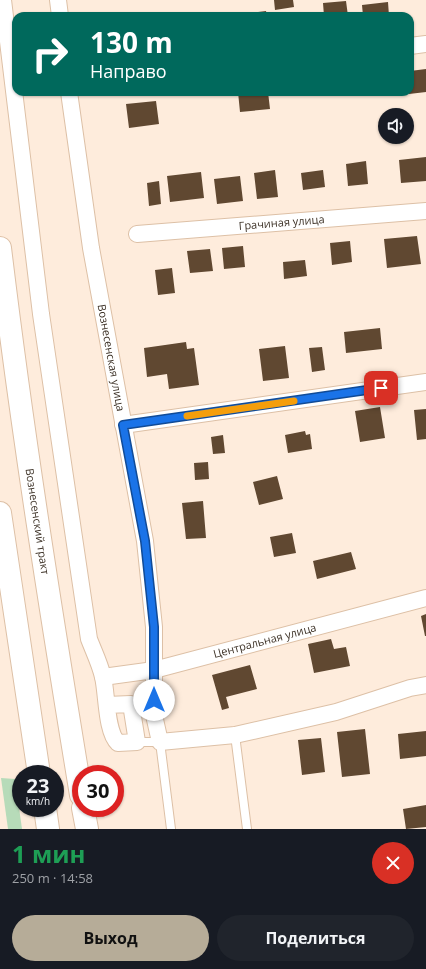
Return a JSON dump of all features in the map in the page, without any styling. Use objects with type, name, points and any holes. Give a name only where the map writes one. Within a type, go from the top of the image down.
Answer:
[{"type":"main road","name":"Вознесенский тракт","points":[[0,248],[11,339],[44,566],[76,765]]},
{"type":"main road","points":[[0,513],[39,765]]},
{"type":"main road","points":[[46,817],[48,829]]},
{"type":"main road","points":[[85,817],[87,829]]},
{"type":"street","points":[[3,0],[12,74]]},
{"type":"street","points":[[58,0],[60,12]]},
{"type":"street","points":[[414,46],[426,44]]},
{"type":"street","points":[[15,96],[40,306],[90,639],[103,677],[107,705],[114,739],[118,743],[137,742],[131,704],[107,705]]},
{"type":"street","name":"Вознесенская улица","points":[[70,96],[91,248],[145,541],[154,627],[154,715],[160,742]]},
{"type":"street","name":"Грачиная улица","points":[[137,234],[426,211]]},
{"type":"street","points":[[123,425],[426,382]]},
{"type":"street","name":"Центральная улица","points":[[103,677],[154,670],[426,598]]},
{"type":"street","points":[[160,742],[235,735],[336,712],[410,688],[426,685]]},
{"type":"lane","points":[[235,735],[247,829]]},
{"type":"lane","points":[[137,742],[160,742],[171,829]]},
{"type":"green space","points":[[1,778],[12,779],[12,817],[20,817],[22,829],[8,829]]},
{"type":"building","points":[[274,0],[293,0],[294,7],[275,10]]},
{"type":"building","points":[[346,1],[347,12],[324,12],[323,3]]},
{"type":"building","points":[[388,2],[389,12],[363,12],[362,5]]},
{"type":"building","points":[[426,69],[426,92],[414,93],[414,70]]},
{"type":"building","points":[[238,96],[268,96],[270,109],[240,112]]},
{"type":"building","points":[[156,101],[159,124],[129,128],[126,104]]},
{"type":"building","points":[[426,157],[426,181],[401,183],[399,160]]},
{"type":"building","points":[[366,161],[368,184],[348,186],[346,164]]},
{"type":"building","points":[[275,170],[278,197],[257,199],[254,173]]},
{"type":"building","points":[[323,170],[325,187],[303,190],[301,173]]},
{"type":"building","points":[[201,172],[204,198],[170,202],[167,176]]},
{"type":"building","points":[[240,176],[243,201],[217,204],[214,179]]},
{"type":"building","points":[[159,181],[161,204],[149,206],[147,183]]},
{"type":"building","points":[[417,236],[421,264],[387,268],[384,239]]},
{"type":"building","points":[[350,241],[352,262],[332,265],[330,243]]},
{"type":"building","points":[[243,246],[245,267],[224,269],[222,248]]},
{"type":"building","points":[[210,249],[213,271],[190,273],[187,251]]},
{"type":"building","points":[[305,260],[307,276],[284,279],[283,262]]},
{"type":"building","points":[[172,268],[175,293],[158,295],[155,270]]},
{"type":"building","points":[[380,328],[382,349],[346,353],[344,332]]},
{"type":"building","points":[[186,342],[187,349],[194,348],[199,385],[169,389],[167,374],[147,377],[144,348]]},
{"type":"building","points":[[285,346],[289,378],[263,381],[259,349]]},
{"type":"building","points":[[322,347],[325,370],[312,372],[309,348]]},
{"type":"building","points":[[380,407],[385,438],[360,442],[355,411]]},
{"type":"building","points":[[426,409],[426,439],[417,440],[414,410]]},
{"type":"building","points":[[305,431],[306,435],[310,434],[312,449],[288,453],[285,435]]},
{"type":"building","points":[[223,435],[225,453],[213,454],[211,437]]},
{"type":"building","points":[[208,462],[209,479],[195,480],[194,463]]},
{"type":"building","points":[[277,476],[283,499],[259,505],[253,482]]},
{"type":"building","points":[[203,501],[206,538],[186,539],[182,503]]},
{"type":"building","points":[[292,533],[296,553],[274,557],[270,537]]},
{"type":"building","points":[[351,552],[356,569],[317,579],[313,561]]},
{"type":"building","points":[[426,614],[426,636],[425,636],[421,616]]},
{"type":"building","points":[[331,639],[334,649],[346,647],[350,666],[314,673],[308,644]]},
{"type":"building","points":[[250,665],[257,689],[226,697],[229,708],[222,710],[212,675]]},
{"type":"building","points":[[365,729],[370,774],[342,777],[337,732]]},
{"type":"building","points":[[426,731],[426,756],[400,759],[398,734]]},
{"type":"building","points":[[321,738],[325,772],[302,775],[298,740]]},
{"type":"building","points":[[426,805],[426,827],[406,829],[403,809]]},
{"type":"slow traffic","points":[[187,416],[294,401]]},
{"type":"route","points":[[154,700],[154,627],[145,541],[123,425],[381,388]]}]
